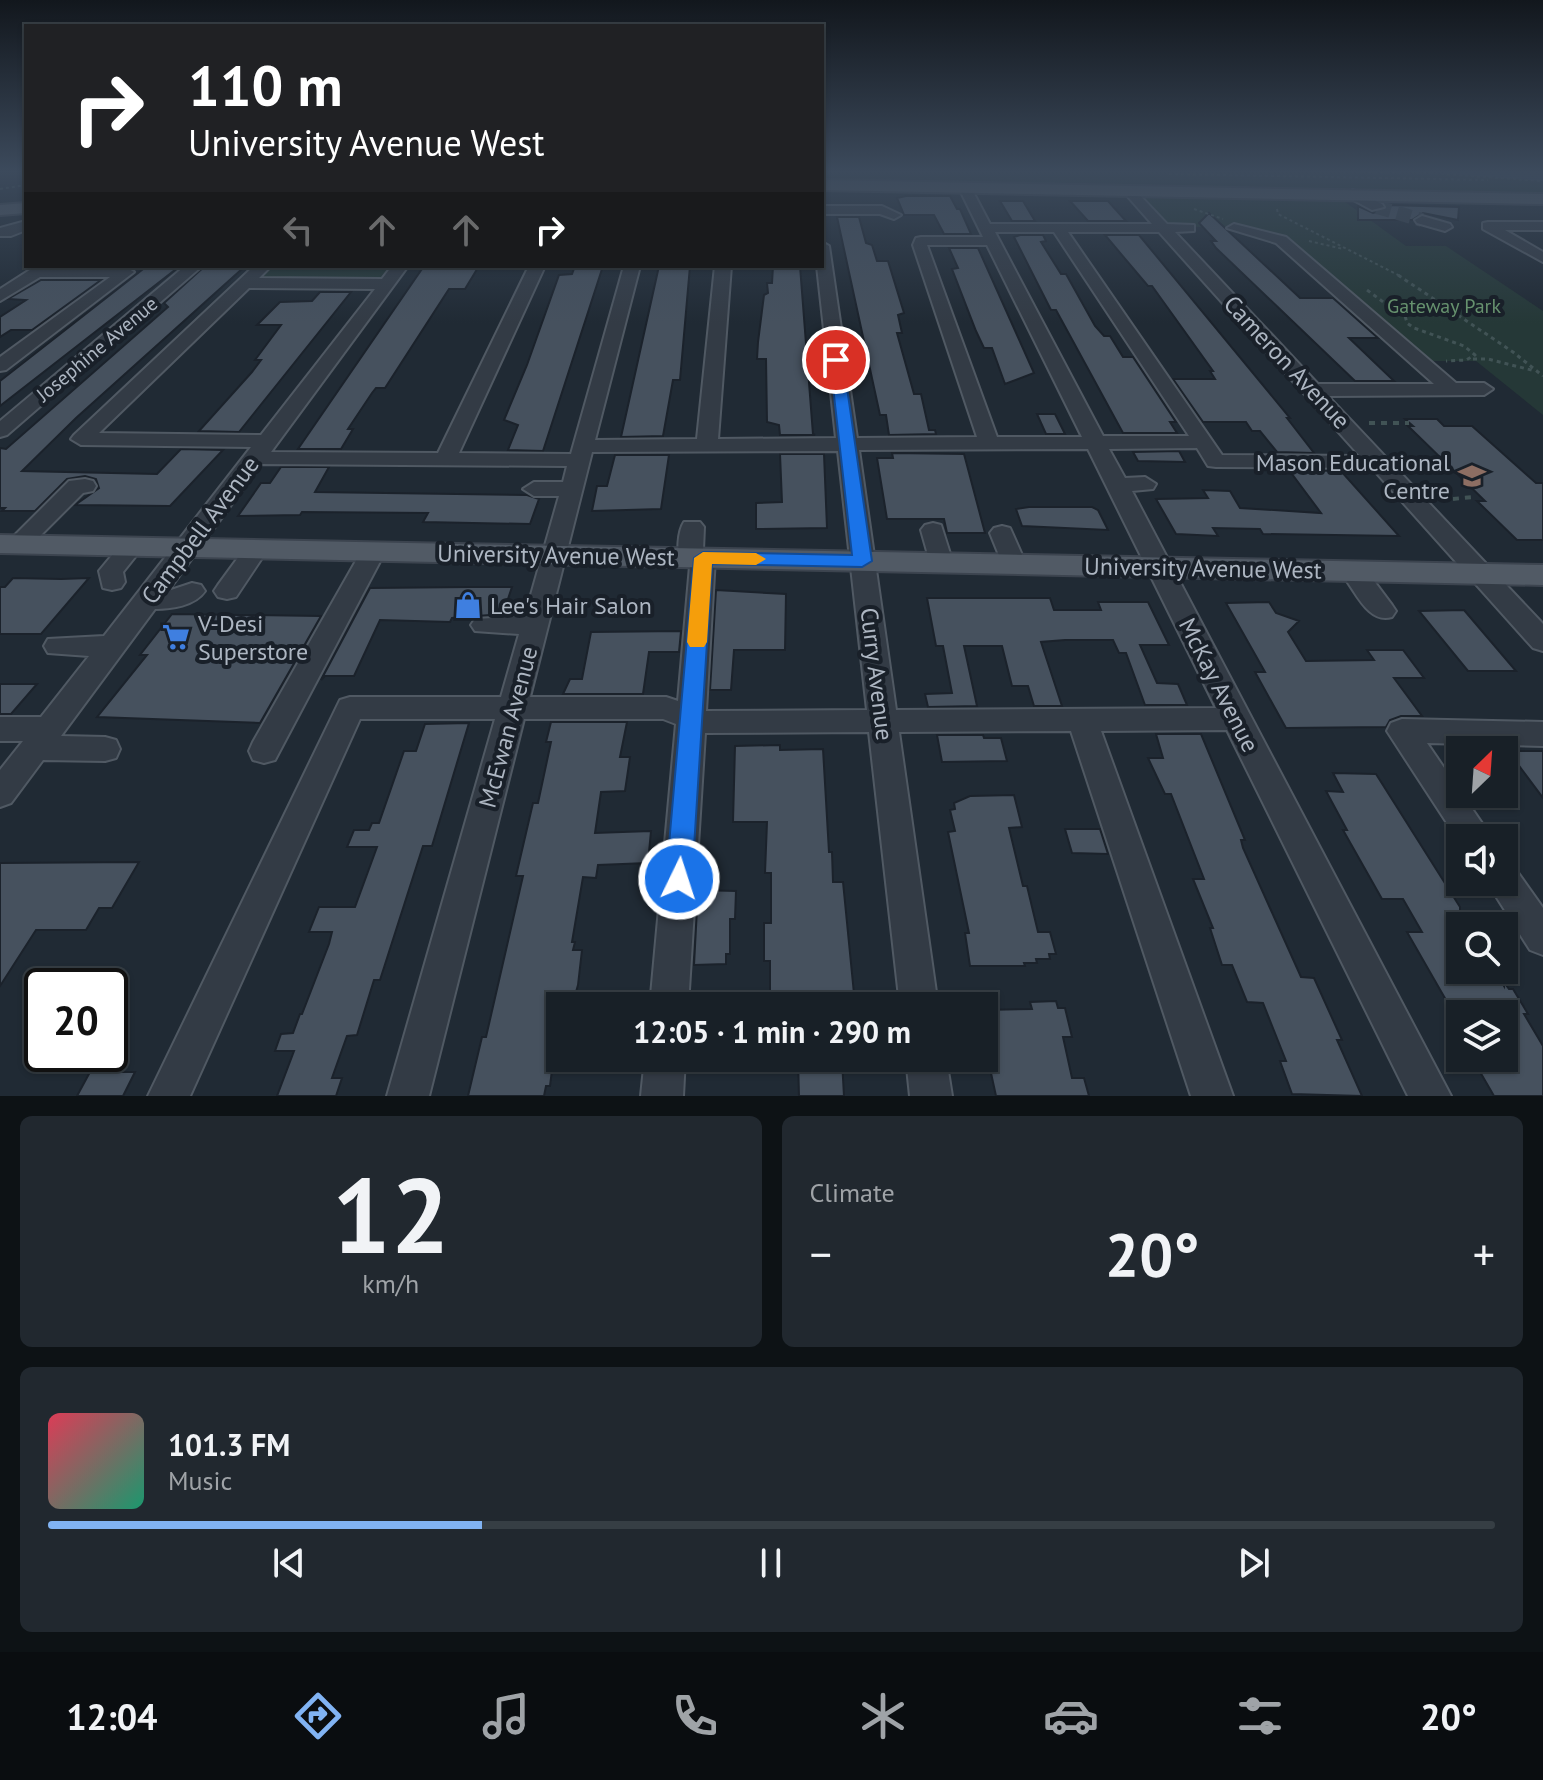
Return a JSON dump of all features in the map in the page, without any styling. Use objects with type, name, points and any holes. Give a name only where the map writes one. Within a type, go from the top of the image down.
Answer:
[{"type":"main road","name":"University Avenue West","points":[[9,544],[1543,575]]},
{"type":"street","name":"McKay Avenue","points":[[988,221],[1117,485],[1430,1096]]},
{"type":"street","name":"Cameron Avenue","points":[[1157,221],[1543,641]]},
{"type":"street","points":[[1426,221],[1445,227]]},
{"type":"street","points":[[1228,224],[1281,240],[1451,389]]},
{"type":"street","points":[[0,232],[11,232],[24,226]]},
{"type":"street","points":[[1543,226],[1488,226],[1543,258]]},
{"type":"street","points":[[989,443],[921,241],[992,227],[1189,228]]},
{"type":"street","points":[[1058,228],[1216,461],[1378,462]]},
{"type":"street","name":"Curry Avenue","points":[[826,238],[856,449],[862,561],[917,992]]},
{"type":"street","name":"Josephine Avenue","points":[[0,431],[192,268]]},
{"type":"street","points":[[261,268],[81,439],[446,459],[707,445],[856,449],[989,443],[1204,442]]},
{"type":"street","name":"Campbell Avenue","points":[[0,794],[398,268]]},
{"type":"street","points":[[446,459],[536,268]]},
{"type":"street","name":"McEwan Avenue","points":[[408,1096],[631,268]]},
{"type":"street","points":[[707,445],[723,268]]},
{"type":"street","points":[[0,296],[41,269],[126,272],[0,366]]},
{"type":"street","points":[[245,283],[386,284]]},
{"type":"street","points":[[1312,390],[1484,389]]},
{"type":"street","points":[[1117,485],[1145,484]]},
{"type":"street","points":[[9,544],[77,486],[85,486]]},
{"type":"street","points":[[534,489],[572,489]]},
{"type":"street","points":[[670,992],[691,719],[697,558],[692,527]]},
{"type":"street","points":[[933,530],[941,563]]},
{"type":"street","points":[[1002,533],[1014,564]]},
{"type":"street","points":[[112,582],[111,571],[131,547]]},
{"type":"street","points":[[227,591],[256,549]]},
{"type":"street","points":[[264,751],[373,552]]},
{"type":"street","points":[[1353,571],[1383,611]]},
{"type":"street","points":[[147,600],[171,600],[192,591]]},
{"type":"street","points":[[484,625],[536,625]]},
{"type":"street","points":[[58,646],[112,646]]},
{"type":"street","points":[[169,1096],[350,708],[666,708],[700,722],[1237,719]]},
{"type":"street","points":[[1082,720],[1212,1096]]},
{"type":"street","points":[[0,729],[105,749]]},
{"type":"street","points":[[1465,824],[1402,731],[1543,734]]},
{"type":"street","points":[[1514,896],[1543,938]]},
{"type":"street","points":[[662,1096],[664,1072]]},
{"type":"street","points":[[928,1072],[931,1096]]},
{"type":"path","points":[[1222,221],[1228,224]]},
{"type":"path","points":[[1292,221],[1400,276],[1543,376]]},
{"type":"path","points":[[1367,290],[1390,307],[1404,312],[1407,323],[1414,328],[1464,346],[1475,355],[1472,359]]},
{"type":"path","points":[[1420,361],[1488,359],[1537,371]]},
{"type":"path","points":[[1367,423],[1409,423]]},
{"type":"path","points":[[1441,500],[1474,497]]},
{"type":"green space","name":"Gateway Park","points":[[1162,221],[1372,221],[1406,246],[1446,246],[1543,311],[1543,415],[1476,361],[1431,361],[1280,237],[1241,228],[1166,226]]},
{"type":"green space","points":[[269,268],[388,268],[377,282],[264,282],[258,278]]},
{"type":"building","points":[[838,221],[860,221],[866,243],[872,245],[877,261],[888,261],[904,313],[898,315],[902,333],[897,333],[914,394],[921,394],[929,430],[935,430],[936,434],[889,435],[886,415],[880,415]]},
{"type":"building","points":[[937,221],[965,221],[971,234],[944,234]]},
{"type":"building","points":[[1218,221],[1300,298],[1333,298],[1378,338],[1349,338],[1394,381],[1355,381],[1216,248],[1211,241],[1216,241],[1199,223]]},
{"type":"building","points":[[1043,235],[1046,241],[1041,242],[1061,274],[1066,274],[1095,326],[1104,336],[1110,336],[1123,357],[1133,357],[1176,422],[1170,422],[1177,433],[1123,433],[1056,310],[1051,310],[1014,237]]},
{"type":"building","points":[[1105,235],[1139,235],[1290,418],[1287,418],[1314,453],[1277,452],[1260,431],[1252,431],[1246,422],[1203,422],[1173,379],[1215,379],[1210,371],[1213,371],[1152,286],[1148,286]]},
{"type":"building","points":[[949,248],[978,248],[1034,373],[1005,384],[992,348],[984,348],[976,331],[952,269],[958,268]]},
{"type":"building","points":[[144,268],[177,268],[0,406],[0,381]]},
{"type":"building","points":[[203,268],[242,269],[76,418],[22,471],[157,474],[181,449],[223,450],[170,506],[75,505],[99,488],[96,479],[85,476],[67,479],[35,511],[2,511],[5,508],[0,508],[0,448],[6,449],[168,307],[164,303]]},
{"type":"building","points":[[423,268],[478,268],[465,289],[449,289],[385,388],[376,388],[372,393],[348,429],[353,429],[341,449],[298,449]]},
{"type":"building","points":[[574,268],[602,268],[543,451],[508,450],[518,425],[504,420],[559,275],[572,274]]},
{"type":"building","points":[[659,268],[690,268],[680,380],[673,380],[663,436],[621,437]]},
{"type":"building","points":[[773,268],[800,268],[815,435],[780,435],[779,425],[767,422],[766,359],[757,359],[764,295],[768,293],[767,283],[772,283]]},
{"type":"building","points":[[41,280],[101,280],[32,330],[11,330],[0,337],[0,317],[26,300],[8,299]]},
{"type":"building","points":[[320,292],[351,292],[239,432],[199,431],[252,372],[261,360],[255,360],[281,325],[257,325],[280,302],[312,301]]},
{"type":"building","points":[[1037,414],[1055,414],[1065,434],[1046,434]]},
{"type":"building","points":[[1405,419],[1437,419],[1444,426],[1472,426],[1536,483],[1543,483],[1543,540],[1517,540],[1477,501],[1485,501],[1408,426],[1413,426]]},
{"type":"building","points":[[1179,451],[1185,462],[1138,461],[1133,452]]},
{"type":"building","points":[[892,453],[964,454],[985,533],[947,533],[944,519],[887,519],[877,458],[893,458]]},
{"type":"building","points":[[780,454],[824,454],[827,528],[756,529],[756,503],[782,502]]},
{"type":"building","points":[[615,455],[669,455],[661,509],[592,511],[597,486],[607,486]]},
{"type":"building","points":[[281,467],[329,467],[315,492],[527,495],[539,499],[530,524],[423,522],[428,513],[302,512],[300,515],[238,516],[261,483],[270,483]]},
{"type":"building","points":[[1289,470],[1341,471],[1399,536],[1263,534],[1260,529],[1213,528],[1218,536],[1176,534],[1156,499],[1208,498],[1203,490],[1230,491],[1240,508],[1321,513]]},
{"type":"building","points":[[1092,507],[1098,510],[1108,530],[1022,526],[1016,509]]},
{"type":"building","points":[[13,578],[89,578],[41,634],[0,634],[0,587],[5,587]]},
{"type":"building","points":[[512,587],[503,614],[452,618],[450,622],[380,620],[354,676],[325,676],[321,680],[370,588]]},
{"type":"building","points":[[716,590],[786,594],[785,650],[734,650],[731,690],[710,690]]},
{"type":"building","points":[[927,598],[1050,598],[1054,610],[1101,610],[1098,602],[1148,602],[1169,645],[1140,645],[1157,683],[1178,684],[1187,705],[1145,705],[1126,653],[1119,653],[1113,640],[1065,640],[1041,642],[1062,706],[1034,706],[1028,686],[1012,686],[1002,646],[964,646],[977,706],[928,707],[925,694],[952,693],[943,646],[936,646]]},
{"type":"building","points":[[1269,602],[1276,613],[1299,621],[1288,632],[1306,661],[1374,660],[1367,650],[1403,650],[1424,678],[1394,678],[1422,716],[1401,716],[1390,720],[1386,727],[1286,728],[1255,672],[1265,672],[1226,603]]},
{"type":"building","points":[[1464,610],[1516,671],[1468,671],[1419,611]]},
{"type":"building","points":[[172,614],[321,616],[260,723],[97,717],[147,655],[140,655]]},
{"type":"building","points":[[681,631],[679,652],[649,652],[643,694],[563,694],[570,679],[582,679],[591,632]]},
{"type":"building","points":[[0,684],[37,684],[11,714],[0,714]]},
{"type":"building","points":[[551,722],[627,722],[620,757],[630,757],[625,791],[601,792],[595,833],[651,831],[648,863],[598,865],[596,878],[583,877],[572,942],[575,942],[573,950],[582,950],[576,992],[546,992],[546,1072],[552,1072],[550,1086],[546,1086],[544,1096],[468,1096],[482,1037],[486,1037],[523,876],[516,876],[533,803],[538,803],[551,742],[546,742]]},
{"type":"building","points":[[469,723],[432,846],[423,846],[380,980],[374,980],[357,1035],[347,1036],[332,1078],[342,1078],[336,1096],[277,1096],[294,1051],[275,1051],[281,1034],[293,1033],[332,932],[309,932],[319,907],[355,907],[377,847],[347,847],[354,830],[369,830],[372,823],[379,823],[404,751],[416,751],[425,724]]},
{"type":"building","points":[[1156,734],[1201,734],[1245,840],[1241,840],[1243,848],[1301,977],[1314,978],[1342,1040],[1337,1040],[1362,1096],[1292,1094],[1280,1061],[1286,1061],[1263,1003],[1247,1002],[1232,965],[1222,965],[1210,928],[1213,928],[1193,879],[1204,879],[1171,794],[1165,794],[1148,758],[1163,758]]},
{"type":"building","points":[[937,735],[1001,738],[1007,761],[942,762]]},
{"type":"building","points":[[780,745],[780,750],[823,749],[829,852],[832,852],[833,882],[843,882],[854,992],[770,992],[770,961],[764,961],[764,923],[771,923],[771,873],[765,873],[767,822],[733,822],[735,746]]},
{"type":"building","points":[[1518,751],[1543,751],[1543,798],[1518,764]]},
{"type":"building","points":[[1333,773],[1376,774],[1446,885],[1446,896],[1453,896],[1460,907],[1460,912],[1446,912],[1446,984],[1505,984],[1513,989],[1543,1046],[1543,1096],[1494,1096],[1480,1072],[1518,1072],[1518,1000],[1446,1000],[1407,932],[1422,932],[1403,899],[1382,899],[1343,830],[1347,830],[1326,791],[1343,792]]},
{"type":"building","points":[[1014,795],[1022,827],[1009,828],[1023,886],[1027,886],[1038,932],[1050,932],[1056,954],[1049,954],[1050,959],[1036,959],[1037,963],[1024,963],[1025,966],[970,966],[965,933],[969,933],[948,832],[955,831],[950,810],[955,809],[954,803],[970,796]]},
{"type":"building","points":[[1065,829],[1100,829],[1108,854],[1072,853]]},
{"type":"building","points":[[139,862],[112,908],[99,908],[86,930],[36,930],[0,986],[0,863]]},
{"type":"building","points":[[698,890],[736,891],[735,919],[730,919],[730,954],[726,954],[726,964],[694,965]]},
{"type":"building","points":[[1056,1001],[1058,1008],[1065,1008],[1072,1037],[1063,1037],[1072,1078],[1084,1078],[1089,1096],[996,1096],[991,1072],[998,1072],[998,1010],[1032,1009],[1030,1002]]},
{"type":"building","points":[[90,1072],[135,1072],[123,1096],[77,1096]]},
{"type":"building","points":[[798,1072],[843,1072],[844,1096],[799,1096]]},
{"type":"slow traffic","points":[[697,642],[703,558],[756,559]]},
{"type":"place","name":"Mason Educational Centre","points":[[1472,476]]},
{"type":"place","name":"Lee's Hair Salon","points":[[468,605]]},
{"type":"place","name":"V-Desi Superstore","points":[[176,637]]},
{"type":"route","points":[[679,879],[703,558],[862,561],[836,360]]}]
